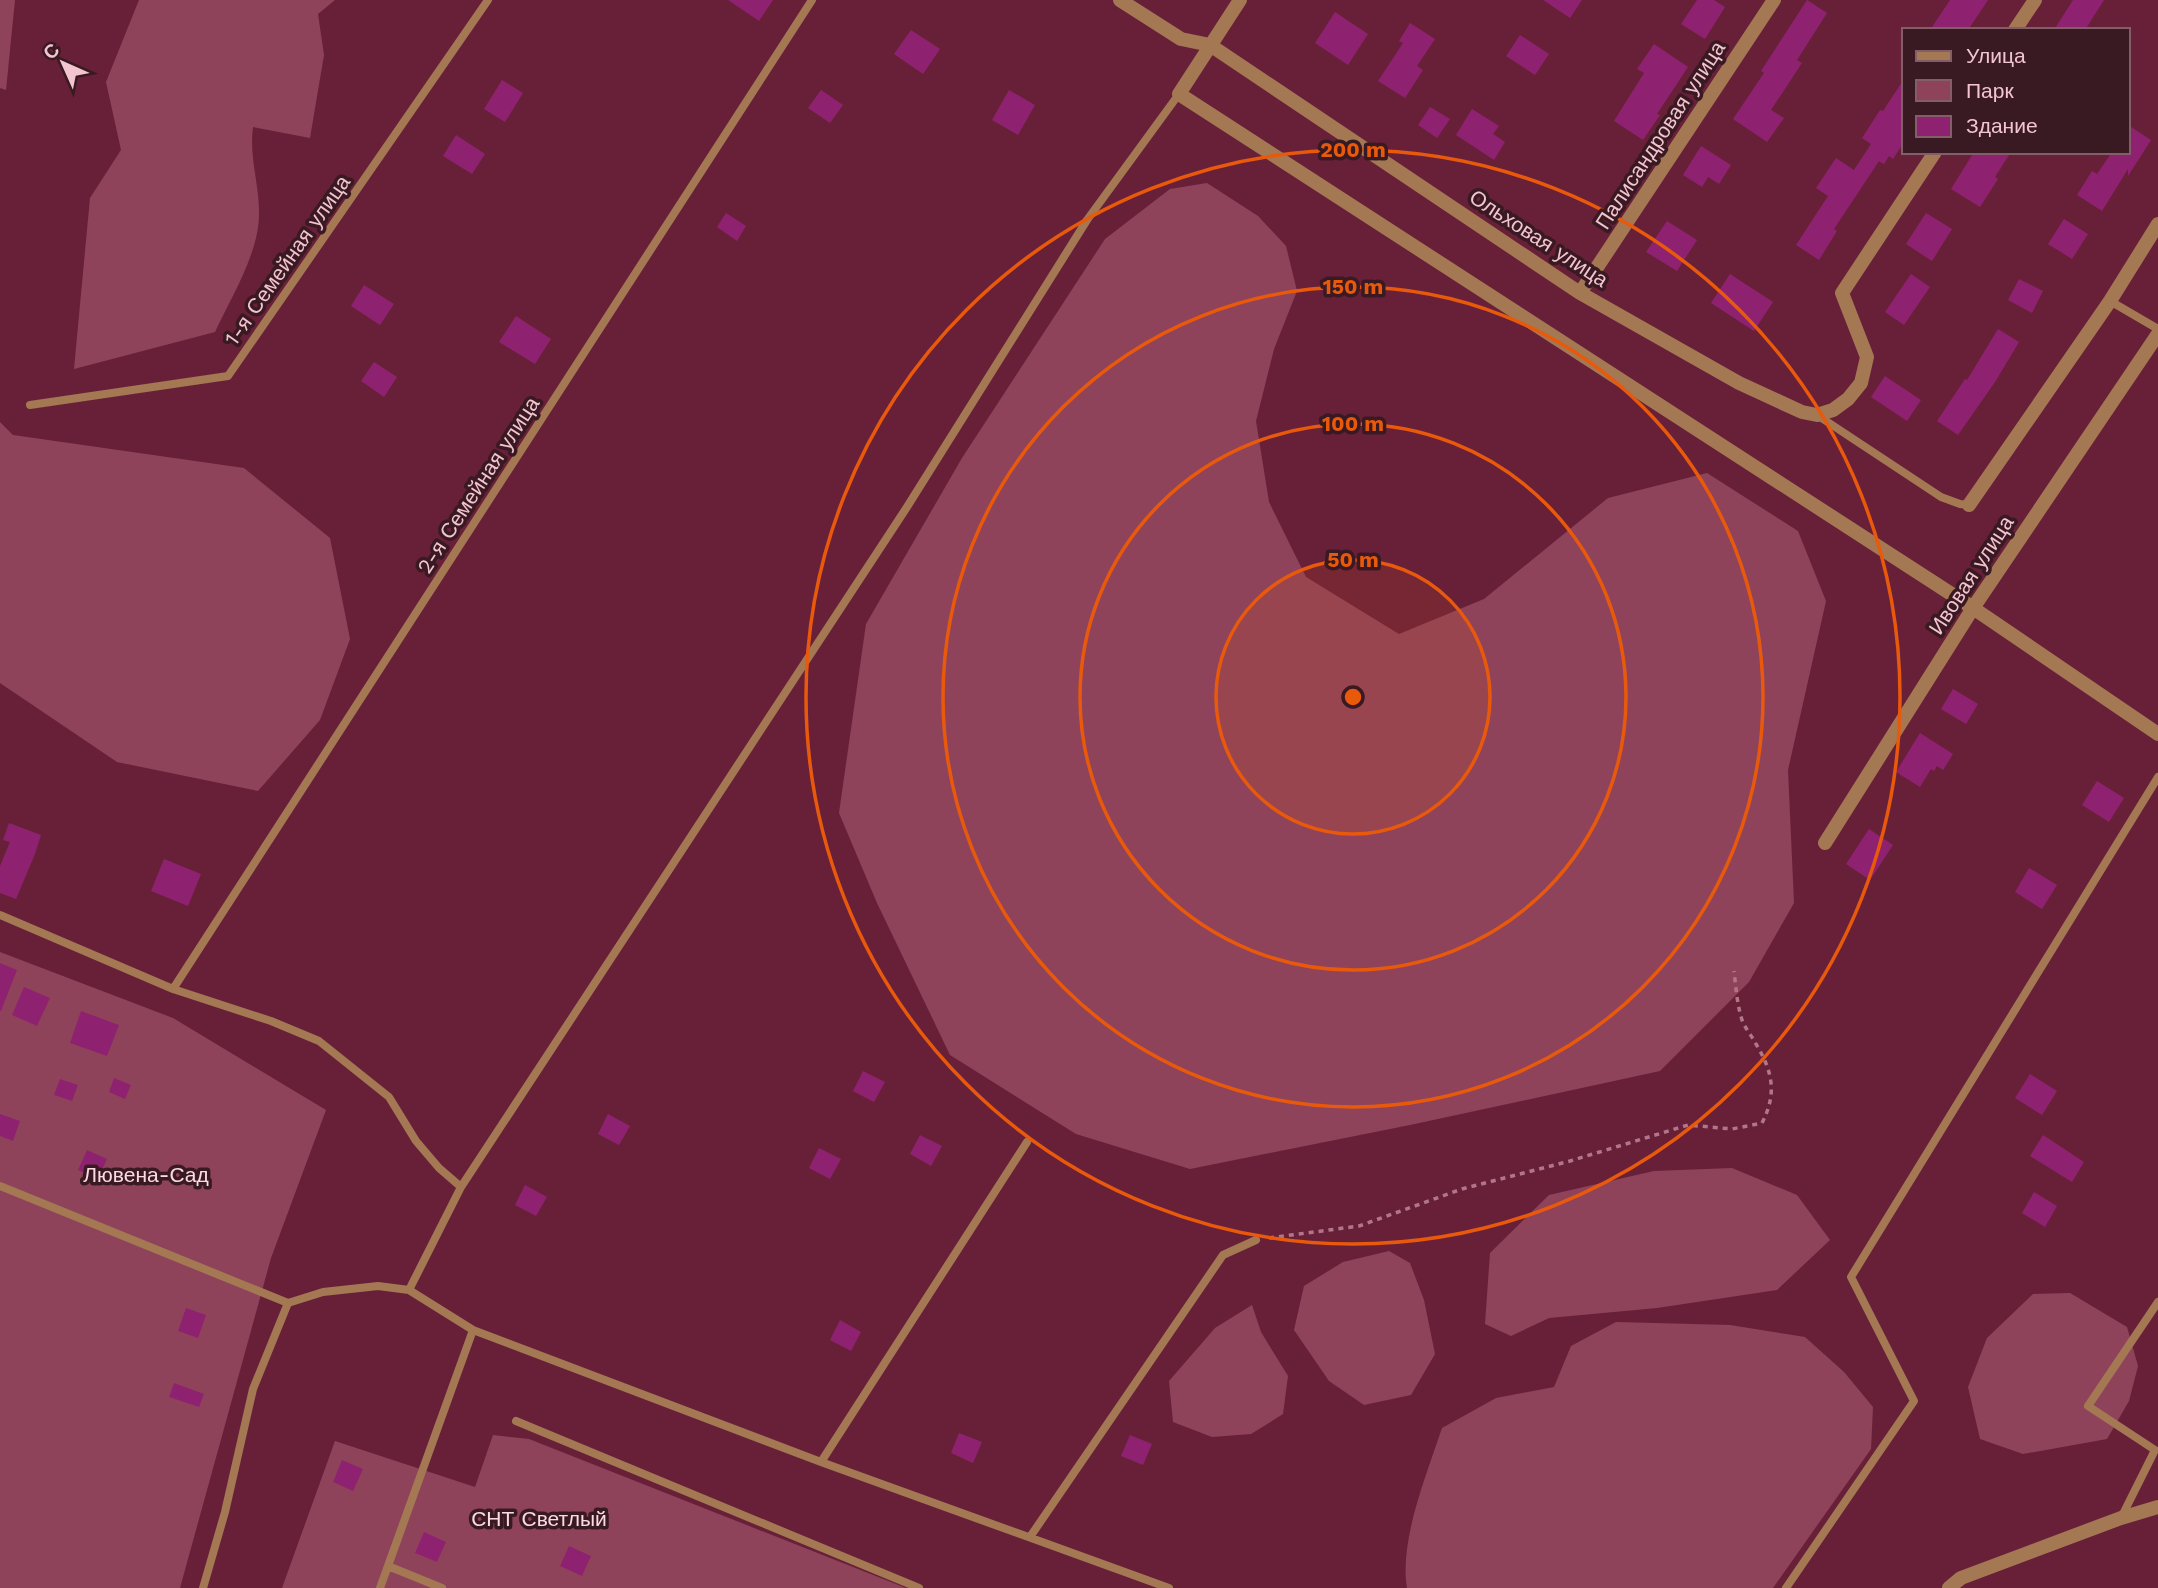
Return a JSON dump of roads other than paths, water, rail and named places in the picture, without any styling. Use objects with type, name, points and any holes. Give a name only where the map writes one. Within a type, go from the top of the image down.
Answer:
[{"type":"street","name":"Ольховая улица","points":[[1120,0],[1181,39],[1210,45],[1580,293],[1739,383],[1802,412],[1817,415]]},
{"type":"street","points":[[1240,0],[1179,94],[1973,608],[2158,734]]},
{"type":"street","name":"Палисандровая улица","points":[[1580,293],[1774,0]]},
{"type":"street","points":[[2016,28],[2035,0]]},
{"type":"street","points":[[1817,415],[1833,410],[1848,399],[1861,383],[1867,357],[1842,293],[1934,154]]},
{"type":"street","name":"Ивовая улица","points":[[1969,505],[2110,301],[2158,224]]},
{"type":"street","name":"Ивовая улица","points":[[1825,843],[1973,608],[2158,331]]},
{"type":"street","points":[[1949,1588],[1961,1578],[2121,1518],[2158,1507]]},
{"type":"lane","name":"1-я Семейная улица","points":[[30,405],[228,376],[488,0]]},
{"type":"lane","name":"2-я Семейная улица","points":[[173,989],[812,0]]},
{"type":"lane","points":[[409,1290],[461,1187],[907,507],[1087,220],[1179,94]]},
{"type":"lane","points":[[2110,301],[2158,331]]},
{"type":"lane","points":[[1817,415],[1941,497],[1969,505]]},
{"type":"lane","points":[[1786,1588],[1914,1401],[1851,1277],[2158,777]]},
{"type":"lane","points":[[0,915],[173,989],[271,1021],[319,1041],[389,1097],[416,1141],[461,1187]]},
{"type":"lane","points":[[821,1462],[1027,1142]]},
{"type":"lane","points":[[0,1185],[288,1303],[323,1292],[378,1286],[409,1290],[473,1330],[821,1462],[1170,1588]]},
{"type":"lane","points":[[1030,1538],[1223,1255],[1256,1240]]},
{"type":"lane","points":[[2121,1518],[2155,1450],[2088,1406],[2158,1301]]},
{"type":"lane","points":[[203,1588],[225,1512],[253,1389],[288,1303]]},
{"type":"lane","points":[[380,1588],[473,1330]]},
{"type":"lane","points":[[516,1421],[919,1588]]},
{"type":"lane","points":[[387,1566],[442,1588]]},
{"type":"park label","name":"Лювена-Сад","points":[[146,1174]]},
{"type":"park label","name":"СНТ Светлый","points":[[539,1518]]}]
